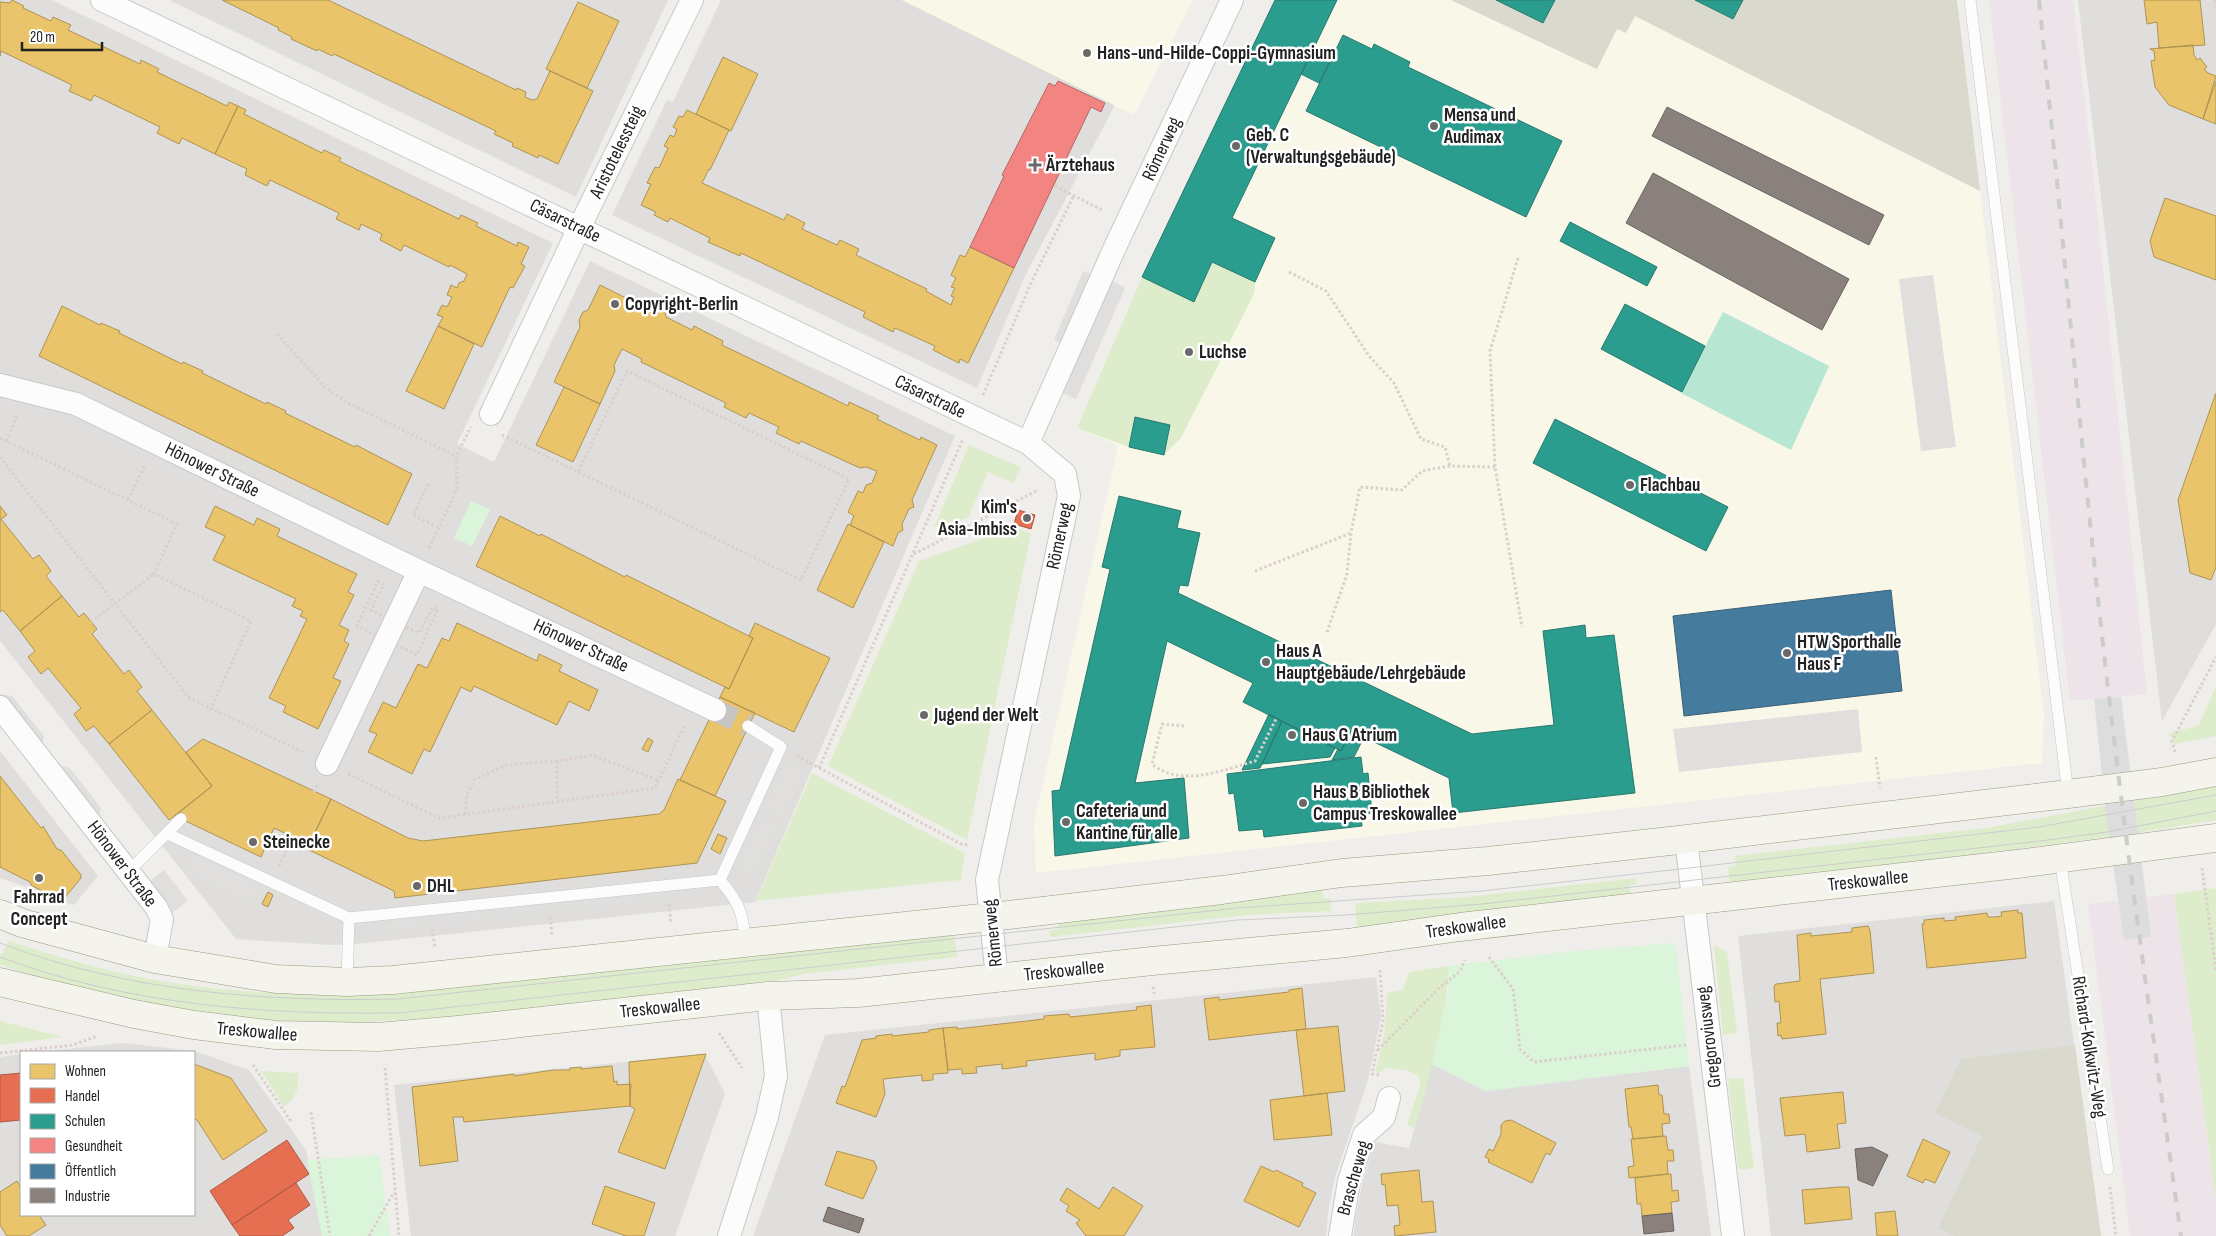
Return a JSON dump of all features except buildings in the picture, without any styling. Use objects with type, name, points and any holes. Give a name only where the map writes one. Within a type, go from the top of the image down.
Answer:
[{"type":"main road","points":[[0,914],[22,922],[154,959],[276,979],[347,982],[450,975],[991,917],[1222,890],[1342,873],[1488,862],[2068,794],[2162,782],[2216,772]]},
{"type":"main road","name":"Treskowallee","points":[[0,982],[58,997],[185,1024],[242,1032],[302,1037],[378,1037],[768,996],[858,993],[1348,943],[1460,927],[2060,859],[2216,838]]},
{"type":"street","name":"Cäsarstraße","points":[[102,0],[1028,443]]},
{"type":"street","name":"Aristotelessteig","points":[[495,424],[579,228],[692,0]]},
{"type":"street","name":"Römerweg","points":[[998,978],[987,880],[1069,496],[1065,474],[1028,443],[1116,245],[1232,0]]},
{"type":"street","name":"Hönower Straße","points":[[0,385],[76,404],[419,571],[705,705]]},
{"type":"street","points":[[327,764],[419,571]]},
{"type":"street","name":"Hönower Straße","points":[[0,707],[156,907],[162,919],[154,959]]},
{"type":"street","name":"Gregoroviusweg","points":[[1686,839],[1733,1236]]},
{"type":"street","points":[[729,1236],[767,1117],[776,1076],[768,996]]},
{"type":"street","name":"Brascheweg","points":[[1340,1236],[1349,1181],[1364,1136],[1384,1117],[1389,1098]]},
{"type":"lane","points":[[1970,0],[2068,794]]},
{"type":"lane","points":[[720,880],[781,747],[748,726]]},
{"type":"lane","points":[[128,871],[168,834],[181,819]]},
{"type":"lane","points":[[168,834],[349,918],[720,880]]},
{"type":"lane","name":"Richard-Kolkwitz-Weg","points":[[2060,859],[2108,1169]]},
{"type":"lane","points":[[720,880],[736,899],[742,915],[746,943]]},
{"type":"lane","points":[[347,982],[349,918]]},
{"type":"path","points":[[2215,0],[2216,7]]},
{"type":"path","points":[[1055,186],[1102,210]]},
{"type":"path","points":[[982,398],[1031,283],[1074,195]]},
{"type":"path","points":[[1518,258],[1490,351],[1496,467],[1522,627]]},
{"type":"path","points":[[1290,272],[1326,291],[1369,356],[1394,383],[1421,439],[1445,447],[1450,466]]},
{"type":"path","points":[[277,334],[325,387],[348,403],[456,456]]},
{"type":"path","points":[[419,571],[457,489],[456,456],[476,418],[495,424],[578,472],[801,580],[849,479],[627,371],[578,472]]},
{"type":"path","points":[[6,441],[20,410]]},
{"type":"path","points":[[966,434],[819,768],[961,844],[970,846]]},
{"type":"path","points":[[0,438],[177,524],[154,574],[116,605],[91,622]]},
{"type":"path","points":[[0,458],[189,698],[439,818],[655,788],[658,780],[705,705]]},
{"type":"path","points":[[1327,632],[1347,574],[1351,533],[1360,488],[1402,490],[1422,471],[1450,466],[1496,467]]},
{"type":"path","points":[[128,500],[144,467]]},
{"type":"path","points":[[428,484],[413,515],[438,528]]},
{"type":"path","points":[[914,554],[1038,490]]},
{"type":"path","points":[[1255,572],[1351,533]]},
{"type":"path","points":[[154,574],[251,621],[211,708]]},
{"type":"path","points":[[407,651],[416,655]]},
{"type":"path","points":[[2176,755],[2172,741],[2216,656]]},
{"type":"path","points":[[1184,726],[1162,724],[1152,764],[1158,769],[1188,776],[1211,774],[1255,761],[1276,719]]},
{"type":"path","points":[[465,814],[467,795],[474,780],[506,765],[557,761],[592,755],[658,780]]},
{"type":"path","points":[[1876,757],[1880,792]]},
{"type":"path","points":[[557,761],[557,801]]},
{"type":"path","points":[[272,882],[293,837]]},
{"type":"path","points":[[2204,886],[2216,971]]},
{"type":"path","points":[[670,910],[671,923]]},
{"type":"path","points":[[551,924],[552,936]]},
{"type":"path","points":[[432,927],[435,949]]},
{"type":"path","points":[[1489,957],[1513,989],[1520,1048],[1534,1062],[1692,1044]]},
{"type":"path","points":[[1377,1051],[1438,990],[1460,971],[1466,960]]},
{"type":"path","points":[[1380,970],[1383,1021],[1372,1074],[1387,1077],[1389,1098]]},
{"type":"path","points":[[719,1033],[742,1068]]},
{"type":"path","points":[[0,1053],[73,1045],[97,1036]]},
{"type":"path","points":[[253,1064],[292,1123]]},
{"type":"path","points":[[385,1068],[399,1236]]},
{"type":"path","points":[[311,1112],[330,1236]]},
{"type":"path","points":[[2108,1169],[2116,1236]]},
{"type":"path","points":[[369,1236],[394,1191]]},
{"type":"shaded area","points":[[0,0],[52,0],[553,243],[457,444],[494,462],[590,261],[955,436],[755,902],[356,944],[331,945],[236,939],[0,641]]},
{"type":"shaded area","points":[[169,0],[668,0],[576,197]]},
{"type":"shaded area","points":[[721,0],[902,0],[1115,105],[1026,274],[977,388],[612,215],[667,100],[673,102]]},
{"type":"shaded area","name":"Hans-und-Hilde-Coppi-Gymnasium","points":[[902,0],[1193,0],[1134,115]]},
{"type":"shaded area","points":[[1275,0],[1451,0],[1597,69],[1617,29],[1635,16],[1980,191],[2044,714],[2042,763],[1036,873],[1034,823],[1118,445],[1077,428],[1142,277]]},
{"type":"shaded area","points":[[1451,0],[1957,0],[1980,191],[1635,16],[1626,33],[1617,29],[1597,69]]},
{"type":"shaded area","points":[[1989,0],[2073,0],[2092,163],[2147,694],[2070,701]]},
{"type":"shaded area","points":[[2078,0],[2216,0],[2216,624],[2162,721]]},
{"type":"shaded area","points":[[1083,271],[1090,274],[1061,343],[1054,340]]},
{"type":"shaded area","points":[[1933,275],[1956,447],[1921,451],[1899,279]]},
{"type":"shaded area","points":[[1109,279],[1125,288],[1076,399],[1058,391]]},
{"type":"shaded area","points":[[0,694],[12,696],[44,736],[42,747]]},
{"type":"shaded area","points":[[1858,709],[1862,752],[1679,772],[1673,729]]},
{"type":"shaded area","points":[[0,751],[98,876],[74,905],[58,900],[27,885],[26,887],[0,878]]},
{"type":"shaded area","points":[[786,764],[803,772],[783,816],[766,808]]},
{"type":"shaded area","points":[[57,766],[69,767],[101,808],[99,819]]},
{"type":"shaded area","points":[[762,817],[777,823],[755,873],[740,866]]},
{"type":"shaded area","points":[[192,856],[260,887],[252,903],[185,872]]},
{"type":"shaded area","points":[[164,870],[188,901],[172,913],[149,882]]},
{"type":"shaded area","points":[[660,891],[661,898],[558,910],[557,903]]},
{"type":"shaded area","points":[[2174,894],[2216,1199],[2216,1236],[2130,1236],[2088,904]]},
{"type":"shaded area","points":[[2054,901],[2101,1236],[1771,1236],[1738,936]]},
{"type":"shaded area","points":[[536,905],[537,912],[438,922],[437,916]]},
{"type":"shaded area","points":[[424,918],[425,925],[376,930],[376,923]]},
{"type":"shaded area","points":[[1376,977],[1381,1018],[1368,1080],[1335,1177],[1329,1206],[1326,1236],[753,1236],[825,1035]]},
{"type":"shaded area","points":[[122,1043],[194,1051],[48,1051]]},
{"type":"shaded area","points":[[2075,1045],[2101,1236],[1955,1236],[1938,1228],[1982,1136],[1935,1113],[1961,1059]]},
{"type":"shaded area","points":[[195,1051],[249,1070],[306,1150],[322,1236],[0,1236],[0,1057],[20,1054],[20,1216],[195,1216]]},
{"type":"shaded area","points":[[705,1054],[725,1094],[675,1236],[411,1236],[394,1085]]},
{"type":"shaded area","points":[[1432,1064],[1486,1091],[1689,1066],[1711,1236],[1354,1236],[1363,1181],[1375,1142],[1409,1148]]},
{"type":"green space","points":[[1212,262],[1255,282],[1254,294],[1181,438],[1164,455],[1170,425],[1135,417],[1129,447],[1077,428],[1142,277],[1193,302]]},
{"type":"green space","points":[[1723,312],[1829,366],[1791,450],[1681,393]]},
{"type":"green space","points":[[969,445],[1021,467],[1014,483],[988,472],[968,518],[934,527]]},
{"type":"green space","points":[[471,501],[490,510],[472,546],[454,538]]},
{"type":"green space","points":[[1013,528],[1031,533],[967,840],[828,766],[919,561]]},
{"type":"green space","points":[[2216,686],[2216,736],[2175,744],[2169,734],[2199,725]]},
{"type":"green space","points":[[812,773],[965,853],[961,880],[756,901]]},
{"type":"green space","points":[[2216,785],[2216,820],[2034,847],[1730,882],[1728,867],[1736,866],[1735,856],[1986,828]]},
{"type":"green space","points":[[1636,878],[1637,884],[1629,885],[1630,894],[1357,929],[1355,903],[1467,897]]},
{"type":"green space","points":[[1322,887],[1323,898],[1330,898],[1331,911],[1246,915],[1050,937],[1049,931],[1059,929],[1058,920]]},
{"type":"green space","points":[[2216,888],[2216,1199],[2174,894]]},
{"type":"green space","points":[[954,932],[957,957],[804,974],[780,980],[457,1017],[341,1023],[245,1019],[139,1003],[34,977],[0,964],[0,958],[9,941],[111,971],[154,980],[242,991],[330,994],[374,993],[462,987]]},
{"type":"green space","points":[[1672,943],[1676,948],[1689,1066],[1486,1091],[1432,1064],[1448,993],[1449,966],[1564,952]]},
{"type":"green space","points":[[1714,945],[1727,952],[1737,1033],[1723,1035]]},
{"type":"green space","points":[[1449,966],[1441,1027],[1432,1068],[1415,1128],[1407,1125],[1420,1086],[1420,1078],[1409,1071],[1400,1069],[1386,1068],[1379,1073],[1376,1071],[1385,1029],[1387,993],[1403,990],[1409,972]]},
{"type":"green space","points":[[0,1021],[63,1037],[0,1045]]},
{"type":"green space","points":[[261,1071],[298,1073],[296,1092],[292,1100],[284,1107]]},
{"type":"green space","points":[[1743,1078],[1754,1168],[1743,1170],[1738,1168],[1728,1079]]},
{"type":"green space","points":[[379,1155],[390,1236],[322,1236],[307,1160]]},
{"type":"pier","points":[[2121,697],[2151,937],[2124,940],[2107,823],[2094,699]]},
{"type":"tunnel","points":[[715,710],[748,726]]},
{"type":"tram line","points":[[0,943],[48,960],[146,983],[246,996],[398,999],[1237,908],[1482,891],[1689,868],[2039,827],[2216,795]]},
{"type":"tram line","points":[[0,957],[48,973],[97,986],[196,1004],[298,1012],[399,1013],[1238,920],[1346,915],[1482,904],[2040,841],[2107,832],[2216,811]]},
{"type":"railway","points":[[2039,0],[2090,523],[2109,697],[2134,899],[2181,1236]]},
{"type":"place","name":"Hans-und-Hilde-Coppi-Gymnasium","points":[[1087,53]]},
{"type":"place","name":"Mensa und Audimax","points":[[1434,126]]},
{"type":"place","name":"Geb. C (Verwaltungsgebäude)","points":[[1236,146]]},
{"type":"place","name":"Ärztehaus","points":[[1035,165]]},
{"type":"place","name":"Copyright-Berlin","points":[[615,304]]},
{"type":"place","name":"Luchse","points":[[1189,352]]},
{"type":"place","name":"Flachbau","points":[[1630,485]]},
{"type":"place","name":"Kim's Asia-Imbiss","points":[[1027,518]]},
{"type":"place","name":"HTW Sporthalle Haus F","points":[[1787,653]]},
{"type":"place","name":"Haus A Hauptgebäude/Lehrgebäude","points":[[1266,662]]},
{"type":"place","name":"Jugend der Welt","points":[[924,715]]},
{"type":"place","name":"Haus G Atrium","points":[[1292,735]]},
{"type":"place","name":"Haus B Bibliothek Campus Treskowallee","points":[[1303,803]]},
{"type":"place","name":"Cafeteria und Kantine für alle","points":[[1066,822]]},
{"type":"place","name":"Steinecke","points":[[253,842]]},
{"type":"place","name":"Fahrrad Concept","points":[[39,878]]},
{"type":"place","name":"DHL","points":[[417,886]]}]
